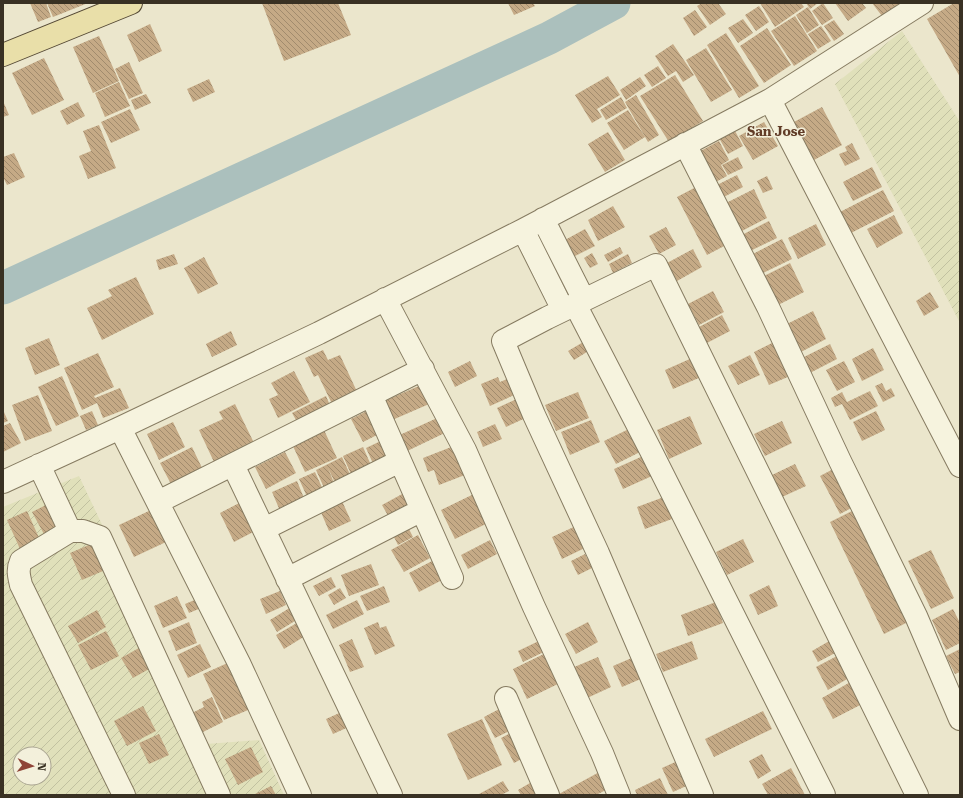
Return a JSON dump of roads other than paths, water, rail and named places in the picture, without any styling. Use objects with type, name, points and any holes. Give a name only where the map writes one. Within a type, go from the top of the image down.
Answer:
[{"type":"main road","points":[[3,54],[131,3]]},
{"type":"street","points":[[3,482],[319,333],[523,230],[770,100],[922,3]]},
{"type":"street","points":[[770,100],[960,466]]},
{"type":"street","points":[[685,144],[768,307],[916,616],[960,719]]},
{"type":"street","points":[[543,219],[574,305]]},
{"type":"street","points":[[523,230],[574,305],[651,451],[824,795]]},
{"type":"street","points":[[702,795],[598,553],[534,415],[503,341],[656,265],[917,795]]},
{"type":"street","points":[[385,299],[465,450],[534,607],[602,753],[618,795]]},
{"type":"street","points":[[158,502],[423,369]]},
{"type":"street","points":[[371,395],[452,578]]},
{"type":"street","points":[[120,428],[240,665],[300,795]]},
{"type":"street","points":[[264,529],[400,461]]},
{"type":"street","points":[[39,465],[70,531]]},
{"type":"street","points":[[233,465],[391,795]]},
{"type":"street","points":[[287,579],[422,510]]},
{"type":"street","points":[[124,795],[21,585],[18,574],[20,560],[70,531],[83,531],[100,537],[220,795]]},
{"type":"street","points":[[506,698],[548,795]]},
{"type":"waterway","points":[[3,288],[549,38],[614,3]]},
{"type":"district","name":"San Jose","points":[[776,131]]}]
